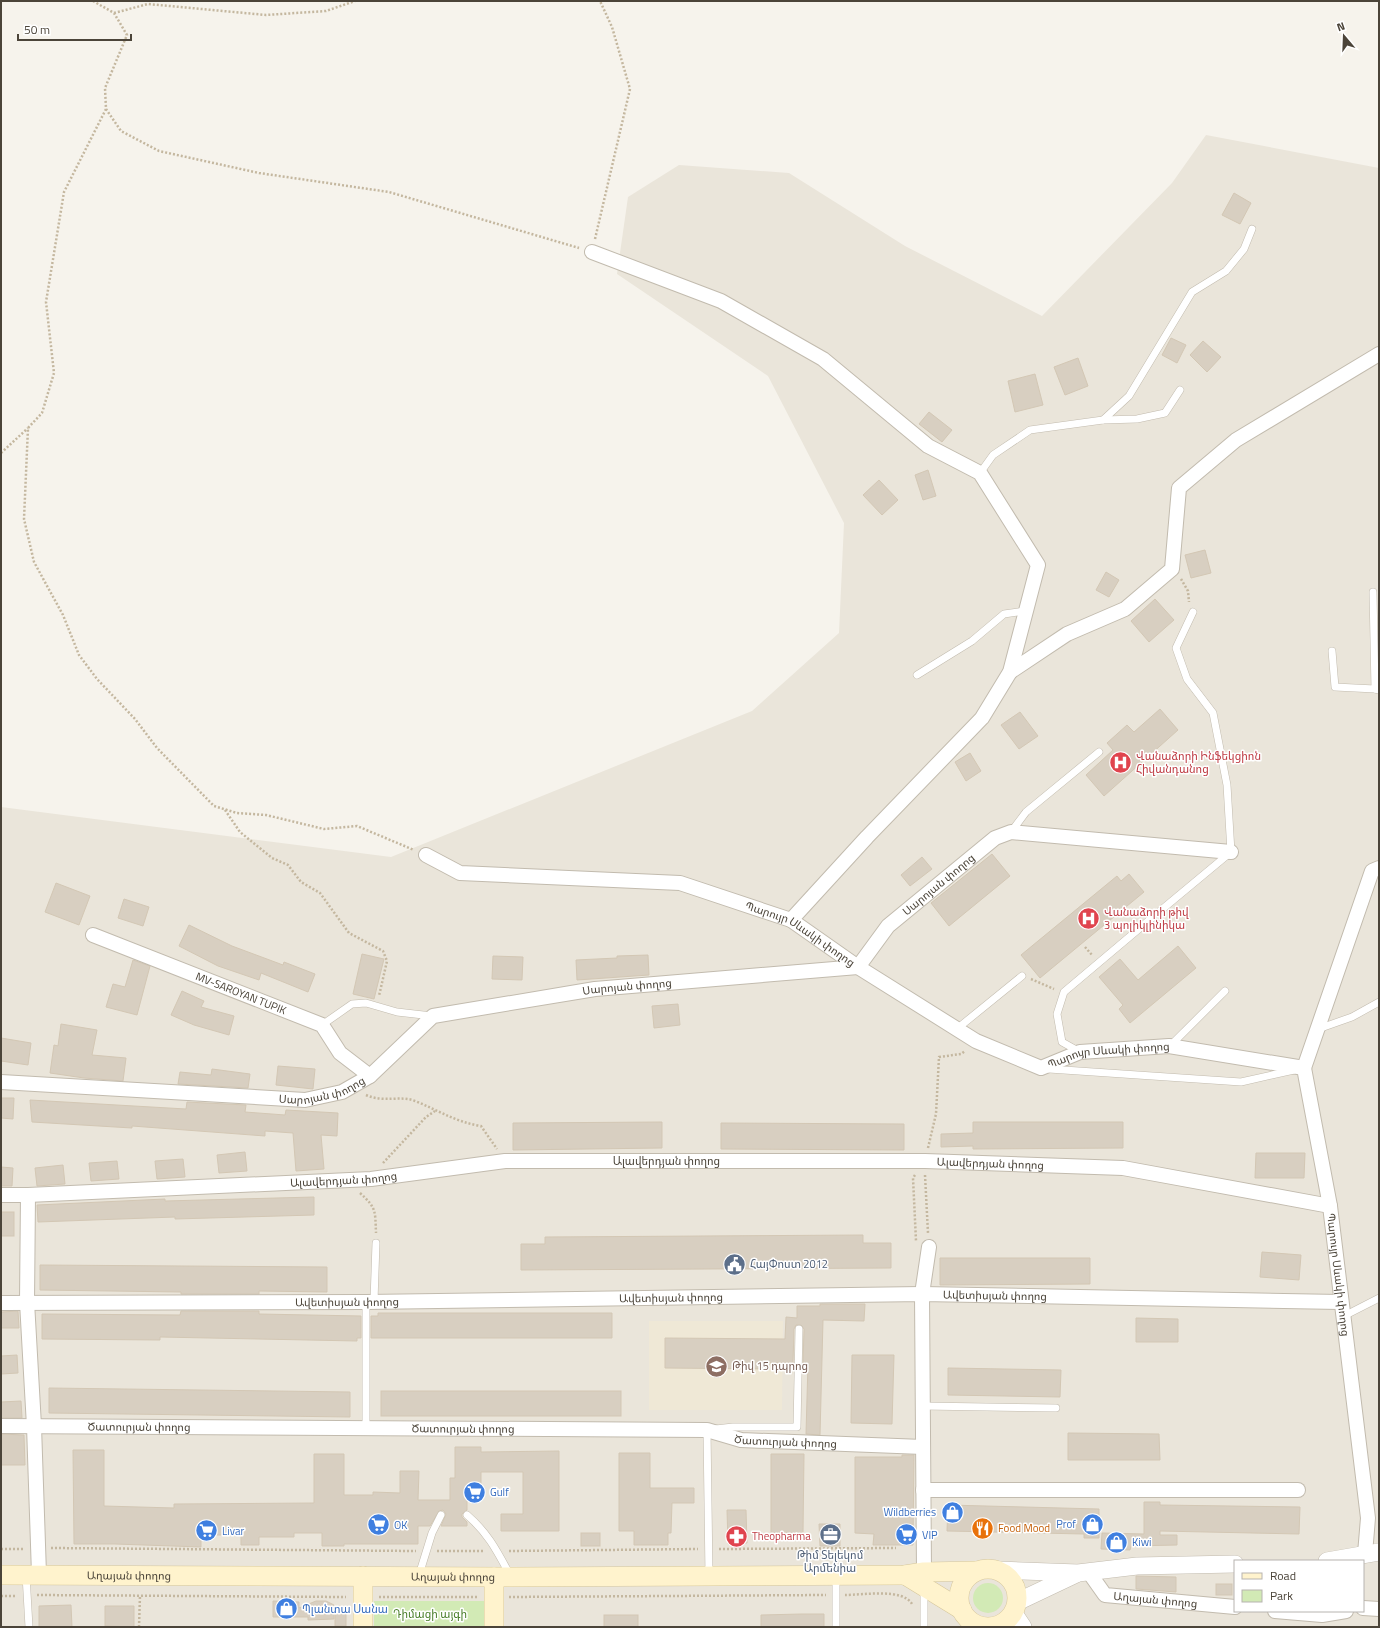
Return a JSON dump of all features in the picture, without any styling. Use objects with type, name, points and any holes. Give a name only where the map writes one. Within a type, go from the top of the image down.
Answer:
[{"type":"main road","points":[[924,1579],[987,1568],[998,1570],[1007,1575],[1013,1582],[1017,1592],[1018,1614],[990,1627],[978,1625],[969,1619],[962,1610],[959,1599],[961,1588],[966,1578],[976,1571]]},
{"type":"main road","name":"Աղայան փողոց","points":[[1,1575],[503,1577],[905,1575],[924,1579],[962,1610]]},
{"type":"main road","points":[[363,1576],[363,1627]]},
{"type":"main road","points":[[494,1627],[494,1597],[503,1577]]},
{"type":"street","points":[[592,252],[721,301],[822,358],[928,446],[980,473],[1038,564],[1010,672],[982,718],[791,920]]},
{"type":"street","points":[[1010,672],[1067,634],[1126,608],[1172,569],[1179,488],[1236,440],[1379,354]]},
{"type":"street","name":"Սարոյան փողոց","points":[[1,1082],[305,1100],[342,1092],[370,1076],[432,1016],[595,989],[858,967],[888,926],[995,838],[1011,832],[1231,852]]},
{"type":"street","name":"Պարույր Սևակի փողոց","points":[[426,855],[460,873],[680,883],[791,920],[858,967],[958,1028],[976,1041],[1041,1068],[1080,1052],[1169,1046],[1304,1068],[1330,1206],[1340,1302],[1372,1553]]},
{"type":"street","points":[[1304,1068],[1372,871],[1379,868]]},
{"type":"street","name":"MV-SAROYAN TUPIK","points":[[93,935],[322,1025]]},
{"type":"street","points":[[322,1025],[340,1053],[370,1076]]},
{"type":"street","name":"Ալավերդյան փողոց","points":[[1,1195],[371,1179],[505,1161],[924,1161],[1123,1168],[1330,1206]]},
{"type":"street","points":[[28,1195],[27,1302],[34,1426],[38,1548],[32,1575]]},
{"type":"street","points":[[923,1247],[924,1579]]},
{"type":"street","name":"Ավետիսյան փողոց","points":[[1,1303],[370,1302],[922,1294],[1340,1302]]},
{"type":"street","name":"Ծատուրյան փողոց","points":[[1,1426],[707,1430],[741,1440],[923,1447]]},
{"type":"street","points":[[923,1490],[1298,1490]]},
{"type":"street","points":[[1333,1560],[1372,1553]]},
{"type":"street","points":[[998,1570],[1083,1572],[1137,1566],[1234,1564]]},
{"type":"street","points":[[1018,1614],[1083,1572]]},
{"type":"street","name":"Աղայան փողոց","points":[[1083,1572],[1105,1596],[1234,1607]]},
{"type":"street","points":[[1364,1608],[1379,1609]]},
{"type":"street","points":[[1287,1612],[1322,1615],[1340,1612]]},
{"type":"lane","points":[[1103,420],[1129,396],[1192,292],[1226,271],[1244,249],[1252,229]]},
{"type":"lane","points":[[980,473],[992,455],[1030,430],[1103,420],[1137,419],[1165,413],[1180,390]]},
{"type":"lane","points":[[1332,651],[1335,687],[1377,690],[1373,592]]},
{"type":"lane","points":[[917,675],[972,641],[1004,614],[1025,612]]},
{"type":"lane","points":[[1160,911],[1231,852],[1227,785],[1213,714],[1187,679],[1176,648],[1193,612]]},
{"type":"lane","points":[[1011,832],[1026,812],[1099,752]]},
{"type":"lane","points":[[1080,1052],[1062,1042],[1057,1014],[1064,992],[1153,917]]},
{"type":"lane","points":[[958,1028],[1022,976]]},
{"type":"lane","points":[[1169,1046],[1225,991]]},
{"type":"lane","points":[[1318,1029],[1352,1017],[1379,1002]]},
{"type":"lane","points":[[322,1025],[352,1004],[366,1003],[397,1012],[432,1016]]},
{"type":"lane","points":[[1041,1068],[1241,1082],[1304,1068]]},
{"type":"lane","points":[[366,1428],[370,1302],[376,1240]]},
{"type":"lane","points":[[1342,1317],[1379,1298]]},
{"type":"lane","points":[[709,1576],[707,1430],[733,1427],[797,1427],[799,1329]]},
{"type":"lane","points":[[923,1406],[1056,1408]]},
{"type":"lane","points":[[418,1576],[440,1515]]},
{"type":"lane","points":[[467,1515],[482,1527],[497,1551],[503,1577]]},
{"type":"lane","points":[[29,1627],[26,1595],[32,1575]]},
{"type":"lane","points":[[836,1576],[836,1627]]},
{"type":"lane","points":[[924,1579],[924,1627]]},
{"type":"path","points":[[1,453],[42,413],[54,373],[46,302],[64,192],[106,109],[105,88],[127,35],[114,13],[93,1]]},
{"type":"path","points":[[114,13],[148,4],[266,15],[326,12],[355,1]]},
{"type":"path","points":[[106,109],[121,131],[159,151],[259,173],[389,192],[592,252],[630,89],[612,27],[600,1]]},
{"type":"path","points":[[28,428],[24,519],[34,562],[63,615],[79,655],[97,679],[135,719],[157,748],[214,806],[237,814],[266,815],[324,829],[357,826],[426,855]]},
{"type":"path","points":[[1180,578],[1188,591],[1190,604]]},
{"type":"path","points":[[224,809],[240,832],[272,858],[288,865],[301,882],[320,893],[349,933],[383,951],[388,961],[379,998]]},
{"type":"path","points":[[1085,947],[1091,954]]},
{"type":"path","points":[[1022,976],[1064,992]]},
{"type":"path","points":[[924,1161],[936,1114],[939,1057],[961,1054],[976,1041]]},
{"type":"path","points":[[357,1084],[358,1092],[377,1100],[413,1100],[463,1123],[481,1126],[505,1161]]},
{"type":"path","points":[[386,1159],[426,1117],[435,1111]]},
{"type":"path","points":[[913,1178],[923,1247]]},
{"type":"path","points":[[923,1247],[925,1178]]},
{"type":"path","points":[[360,1193],[371,1202],[375,1211],[376,1240]]},
{"type":"path","points":[[1,1549],[497,1551],[896,1548]]},
{"type":"path","points":[[1,1596],[140,1595],[494,1597],[897,1594],[909,1599],[916,1610]]},
{"type":"path","points":[[139,1627],[140,1595]]},
{"type":"shaded area","points":[[1206,135],[1379,168],[1379,1627],[1,1627],[1,807],[391,857],[752,711],[839,633],[844,523],[768,376],[617,274],[628,197],[679,165],[789,173],[905,246],[1042,316],[1172,183]]},
{"type":"shaded area","name":"Թիվ 15 դպրոց","points":[[649,1321],[783,1321],[782,1410],[649,1410]]},
{"type":"green space","points":[[988,1583],[999,1587],[1003,1598],[999,1609],[988,1613],[977,1609],[973,1598],[977,1587]]},
{"type":"green space","name":"Դիմացի այգի","points":[[374,1601],[485,1601],[485,1627],[374,1627]]},
{"type":"building","points":[[1234,193],[1251,203],[1240,224],[1222,215]]},
{"type":"building","points":[[1171,338],[1186,345],[1177,363],[1162,355]]},
{"type":"building","points":[[1203,341],[1221,357],[1207,372],[1190,355]]},
{"type":"building","points":[[1078,358],[1088,386],[1065,395],[1054,367]]},
{"type":"building","points":[[1035,374],[1043,405],[1015,412],[1008,381]]},
{"type":"building","points":[[929,412],[952,430],[942,442],[919,424]]},
{"type":"building","points":[[928,470],[936,496],[923,500],[915,475]]},
{"type":"building","points":[[879,480],[898,500],[882,515],[863,495]]},
{"type":"building","points":[[1205,550],[1211,573],[1191,578],[1185,555]]},
{"type":"building","points":[[1106,572],[1119,580],[1109,597],[1096,590]]},
{"type":"building","points":[[1155,599],[1174,620],[1149,642],[1131,621]]},
{"type":"building","name":"Վանաձորի Ինֆեկցիոն Հիվանդանոց","points":[[1160,709],[1178,730],[1104,796],[1086,775],[1113,750],[1107,743],[1127,725],[1134,732]]},
{"type":"building","points":[[1020,712],[1038,736],[1019,749],[1001,725]]},
{"type":"building","points":[[970,753],[981,771],[966,781],[955,762]]},
{"type":"building","points":[[992,854],[1010,876],[949,926],[931,903]]},
{"type":"building","points":[[922,857],[932,869],[910,886],[901,875]]},
{"type":"building","name":"Վանաձորի թիվ 3 պոլիկլինիկա","points":[[1129,874],[1144,892],[1040,978],[1021,955],[1117,876],[1121,881]]},
{"type":"building","points":[[56,883],[90,896],[79,925],[45,912]]},
{"type":"building","points":[[124,899],[149,907],[143,926],[118,918]]},
{"type":"building","points":[[189,925],[232,946],[283,965],[284,962],[315,974],[308,992],[261,973],[259,980],[218,966],[179,946]]},
{"type":"building","points":[[1178,946],[1196,968],[1130,1023],[1119,1009],[1123,1005],[1099,977],[1120,959],[1138,980]]},
{"type":"building","points":[[362,954],[384,959],[374,999],[353,994]]},
{"type":"building","points":[[648,955],[649,975],[577,980],[576,960]]},
{"type":"building","points":[[493,956],[523,957],[522,980],[492,979]]},
{"type":"building","points":[[133,960],[150,966],[137,1015],[106,1007],[113,984],[125,987]]},
{"type":"building","points":[[182,991],[204,1001],[201,1007],[234,1016],[229,1035],[194,1025],[171,1015]]},
{"type":"building","points":[[678,1004],[680,1025],[654,1028],[652,1006]]},
{"type":"building","points":[[61,1024],[97,1030],[92,1055],[126,1058],[123,1081],[84,1078],[50,1073],[54,1045],[58,1046]]},
{"type":"building","points":[[1,1038],[31,1043],[28,1065],[1,1061]]},
{"type":"building","points":[[278,1066],[315,1069],[313,1089],[276,1085]]},
{"type":"building","points":[[212,1069],[250,1074],[248,1088],[178,1084],[180,1072],[211,1075]]},
{"type":"building","points":[[1,1098],[14,1098],[13,1119],[1,1118]]},
{"type":"building","points":[[30,1100],[186,1109],[187,1102],[246,1105],[245,1112],[285,1115],[286,1110],[338,1113],[337,1136],[321,1135],[324,1169],[296,1171],[293,1133],[265,1131],[265,1136],[132,1126],[132,1128],[32,1122]]},
{"type":"building","points":[[662,1122],[662,1148],[513,1150],[513,1123]]},
{"type":"building","points":[[973,1122],[1123,1122],[1123,1148],[973,1149],[973,1146],[941,1147],[941,1134],[973,1133]]},
{"type":"building","points":[[721,1123],[904,1124],[904,1150],[721,1149]]},
{"type":"building","points":[[245,1152],[247,1171],[219,1173],[217,1155]]},
{"type":"building","points":[[1256,1153],[1305,1153],[1304,1178],[1255,1178]]},
{"type":"building","points":[[183,1159],[185,1177],[157,1179],[155,1161]]},
{"type":"building","points":[[117,1161],[119,1179],[91,1181],[89,1163]]},
{"type":"building","points":[[63,1165],[65,1184],[37,1186],[35,1168]]},
{"type":"building","points":[[1,1167],[13,1168],[12,1186],[1,1186]]},
{"type":"building","points":[[314,1197],[314,1215],[175,1219],[175,1217],[38,1222],[37,1205],[165,1199],[165,1201]]},
{"type":"building","points":[[1,1212],[14,1212],[14,1236],[1,1236]]},
{"type":"building","points":[[863,1235],[863,1243],[891,1243],[891,1268],[521,1270],[521,1244],[545,1244],[545,1237]]},
{"type":"building","points":[[1262,1252],[1301,1255],[1299,1280],[1260,1277]]},
{"type":"building","points":[[940,1258],[1090,1258],[1090,1284],[940,1285]]},
{"type":"building","points":[[40,1265],[327,1267],[327,1292],[259,1291],[259,1294],[181,1294],[181,1292],[40,1290]]},
{"type":"building","points":[[820,1304],[865,1304],[864,1321],[823,1320],[820,1435],[806,1434],[808,1363],[803,1363],[804,1329],[801,1325],[796,1325],[794,1329],[793,1363],[769,1363],[769,1369],[665,1368],[665,1338],[785,1339],[786,1317],[797,1318],[797,1306],[820,1306]]},
{"type":"building","points":[[18,1311],[19,1328],[1,1328],[1,1312]]},
{"type":"building","points":[[181,1311],[259,1311],[259,1314],[361,1316],[361,1338],[357,1338],[357,1341],[160,1337],[160,1340],[42,1339],[42,1314],[180,1315]]},
{"type":"building","points":[[378,1313],[612,1313],[612,1338],[371,1338],[371,1316],[378,1316]]},
{"type":"building","points":[[1136,1318],[1178,1319],[1178,1342],[1136,1342]]},
{"type":"building","points":[[17,1355],[18,1373],[1,1374],[1,1356]]},
{"type":"building","points":[[852,1355],[894,1355],[892,1424],[851,1423]]},
{"type":"building","points":[[948,1368],[1061,1370],[1060,1397],[948,1395]]},
{"type":"building","points":[[49,1388],[350,1392],[350,1417],[49,1413]]},
{"type":"building","points":[[381,1391],[621,1391],[621,1416],[381,1416]]},
{"type":"building","points":[[21,1401],[22,1418],[1,1418],[1,1402]]},
{"type":"building","points":[[1068,1433],[1159,1434],[1160,1460],[1068,1460]]},
{"type":"building","points":[[1,1434],[24,1435],[25,1465],[1,1465]]},
{"type":"building","points":[[455,1447],[481,1447],[481,1452],[559,1451],[559,1531],[501,1531],[501,1514],[523,1514],[523,1472],[481,1472],[481,1498],[467,1498],[467,1510],[462,1514],[462,1517],[467,1522],[467,1526],[441,1526],[446,1514],[443,1510],[439,1511],[430,1526],[418,1526],[418,1544],[344,1544],[344,1546],[322,1546],[322,1533],[294,1533],[294,1537],[259,1537],[259,1545],[241,1545],[241,1535],[201,1535],[201,1547],[74,1544],[73,1450],[104,1450],[104,1506],[174,1508],[174,1504],[314,1503],[314,1454],[344,1454],[344,1495],[373,1495],[373,1492],[400,1493],[400,1471],[419,1471],[418,1500],[450,1500],[450,1478],[455,1478]]},
{"type":"building","points":[[619,1453],[650,1453],[650,1488],[694,1488],[694,1503],[672,1503],[671,1533],[668,1533],[668,1545],[634,1545],[634,1531],[619,1531]]},
{"type":"building","points":[[771,1454],[804,1454],[803,1533],[771,1533]]},
{"type":"building","points":[[902,1455],[914,1455],[913,1545],[873,1545],[874,1534],[855,1533],[855,1457],[902,1457]]},
{"type":"building","points":[[1144,1502],[1160,1502],[1160,1505],[1300,1507],[1299,1534],[1160,1531],[1160,1535],[1177,1535],[1177,1545],[1131,1546],[1130,1550],[1101,1549],[1102,1533],[1144,1534]]},
{"type":"building","points":[[948,1505],[1099,1509],[1099,1538],[1084,1538],[1084,1534],[947,1531]]},
{"type":"building","points":[[727,1510],[746,1510],[747,1543],[728,1544]]},
{"type":"building","name":"Թիմ Տելեկոմ Արմենիա","points":[[819,1524],[840,1524],[840,1546],[820,1546]]},
{"type":"building","points":[[581,1533],[600,1533],[600,1546],[581,1546]]},
{"type":"building","points":[[1136,1576],[1176,1577],[1176,1592],[1136,1589]]},
{"type":"building","points":[[1216,1584],[1232,1584],[1232,1595],[1216,1595]]},
{"type":"building","points":[[273,1601],[299,1602],[299,1608],[316,1601],[326,1601],[334,1605],[334,1619],[308,1620],[308,1617],[273,1617]]},
{"type":"building","points":[[71,1605],[72,1627],[39,1627],[39,1606]]},
{"type":"building","points":[[105,1606],[134,1606],[134,1627],[105,1626]]},
{"type":"building","points":[[335,1611],[346,1611],[346,1626],[335,1626]]},
{"type":"building","points":[[824,1614],[824,1627],[761,1627],[761,1615]]},
{"type":"building","points":[[604,1615],[638,1615],[638,1627],[604,1627]]},
{"type":"place","name":"Վանաձորի Ինֆեկցիոն Հիվանդանոց","points":[[1120,762]]},
{"type":"place","name":"Վանաձորի թիվ 3 պոլիկլինիկա","points":[[1089,918]]},
{"type":"place","name":"ՀայՓոստ 2012","points":[[734,1264]]},
{"type":"place","name":"Թիվ 15 դպրոց","points":[[716,1366]]},
{"type":"place","name":"Gulf","points":[[474,1492]]},
{"type":"place","name":"Wildberries","points":[[952,1512]]},
{"type":"place","name":"Prof","points":[[1092,1524]]},
{"type":"place","name":"OK","points":[[378,1525]]},
{"type":"place","name":"Food Mood","points":[[982,1528]]},
{"type":"place","name":"Livar","points":[[207,1531]]},
{"type":"place","name":"Թիմ Տելեկոմ Արմենիա","points":[[830,1535]]},
{"type":"place","name":"VIP","points":[[907,1535]]},
{"type":"place","name":"Theopharma","points":[[737,1536]]},
{"type":"place","name":"Kiwi","points":[[1116,1542]]},
{"type":"place","name":"Պլանտա Սանա","points":[[286,1609]]}]
